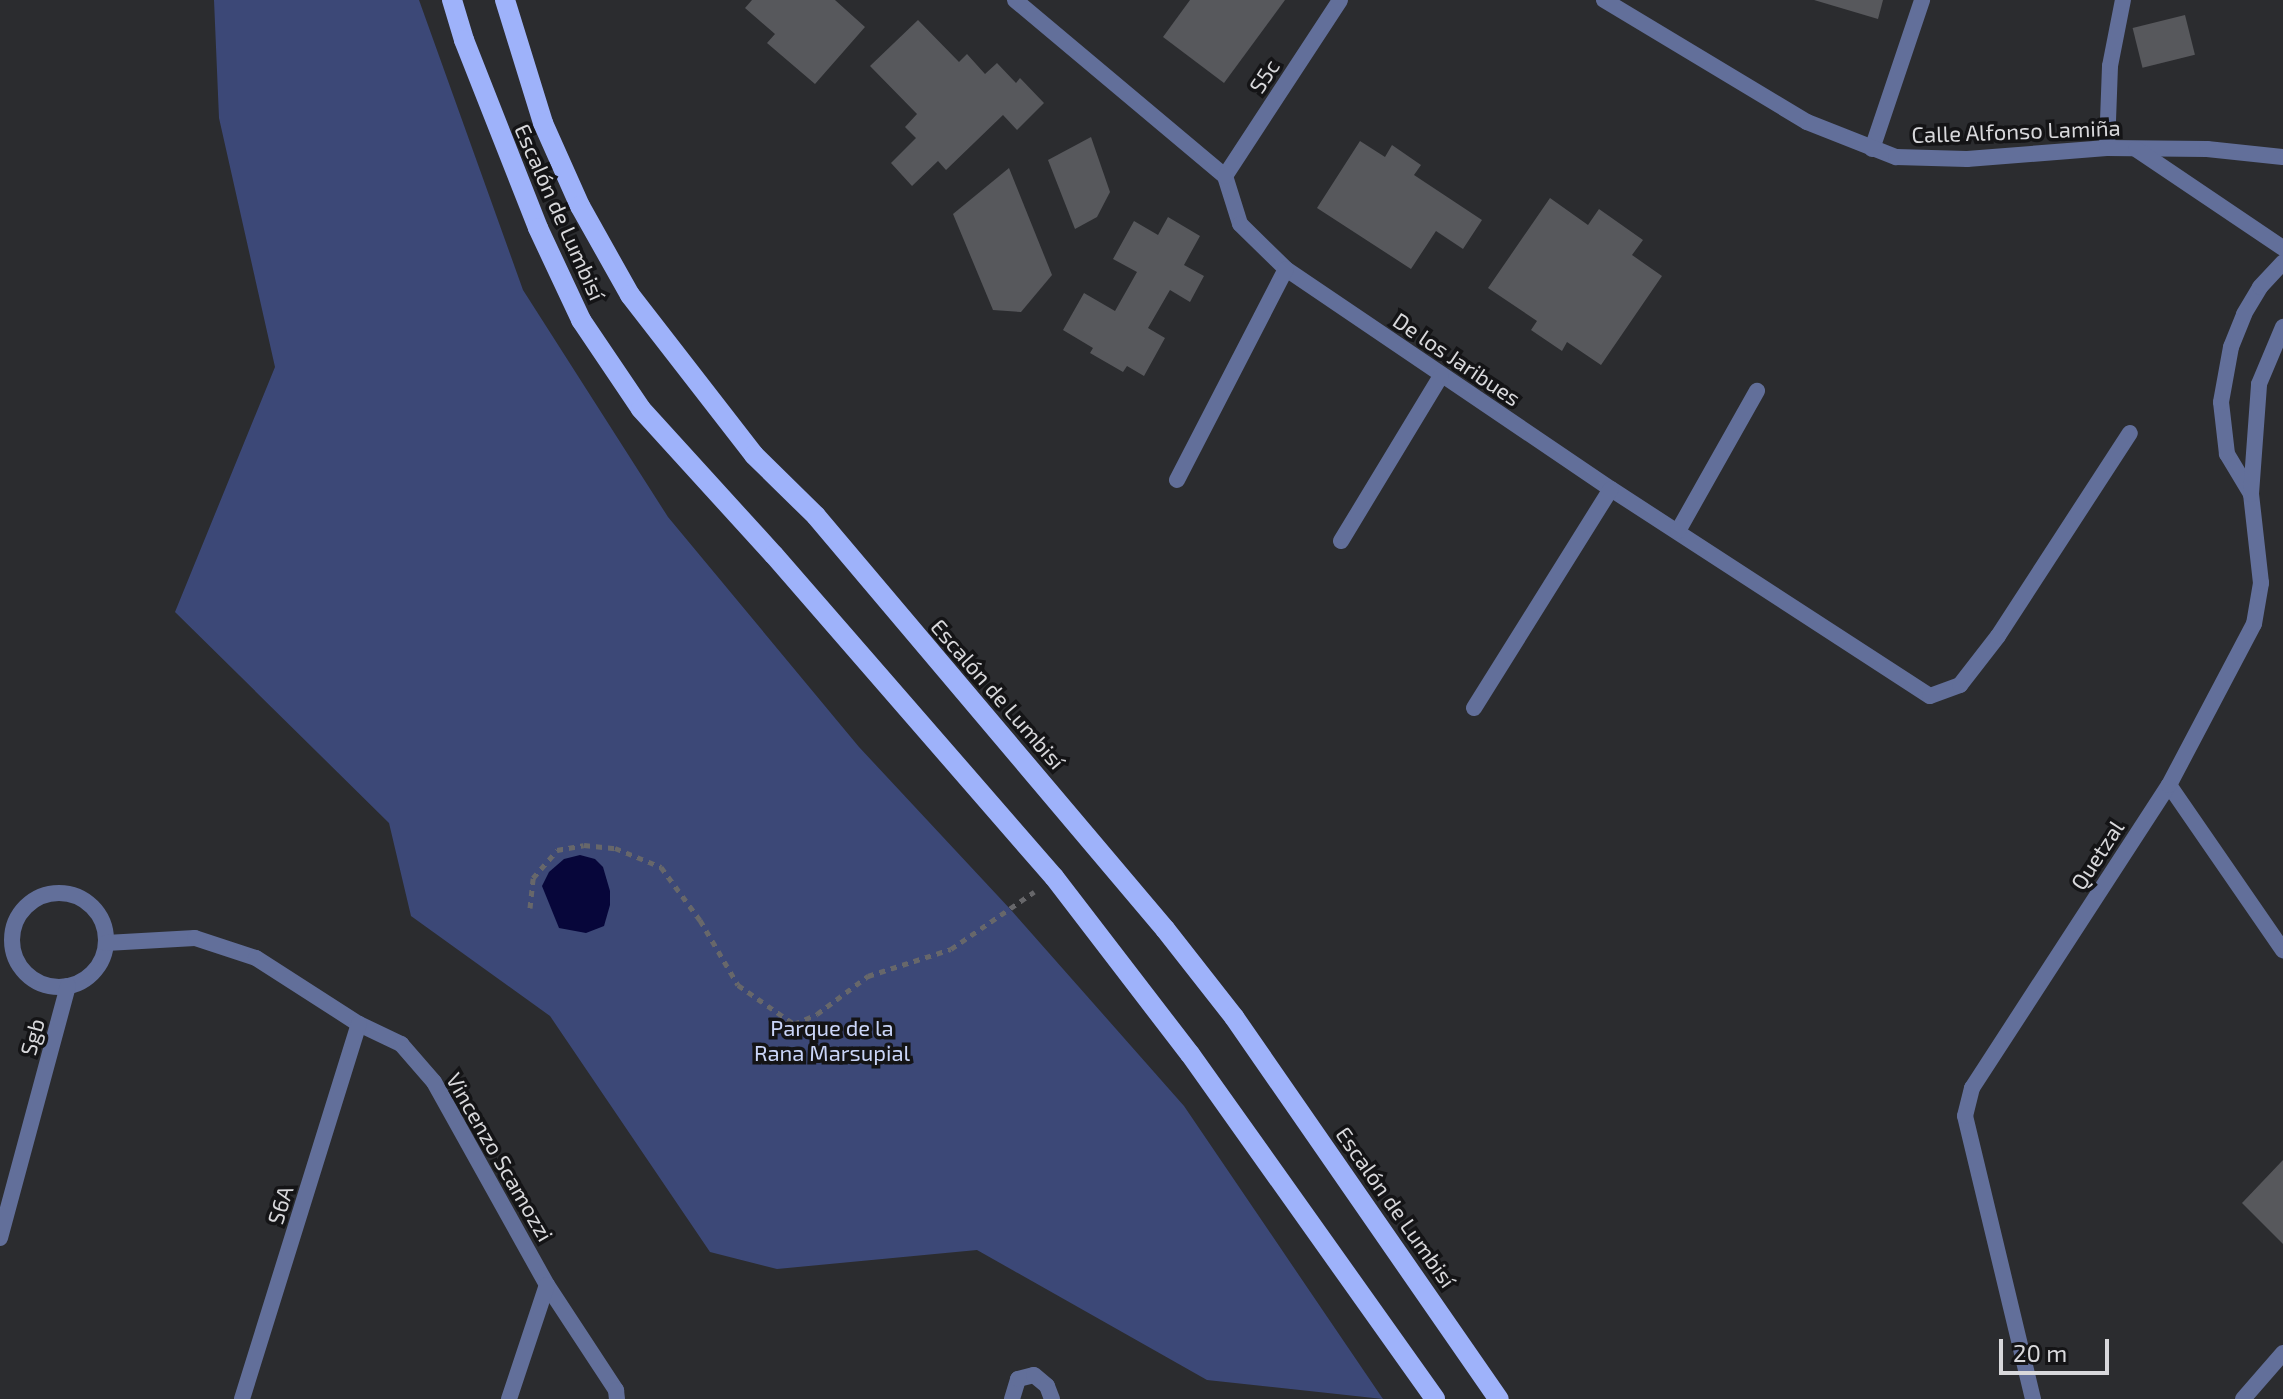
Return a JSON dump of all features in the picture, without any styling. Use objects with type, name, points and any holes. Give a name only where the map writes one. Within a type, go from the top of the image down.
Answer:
[{"type":"main road","name":"Escalón de Lumbisí","points":[[452,0],[464,40],[538,228],[581,320],[641,409],[774,555],[1054,877],[1190,1054],[1435,1399]]},
{"type":"main road","name":"Escalón de Lumbisí","points":[[505,0],[543,123],[580,206],[630,295],[754,455],[816,516],[1165,929],[1234,1017],[1499,1399]]},
{"type":"street","points":[[1015,0],[1225,176]]},
{"type":"street","name":"S5c","points":[[1225,176],[1340,0]]},
{"type":"street","name":"Calle Alfonso Lamiña","points":[[1604,0],[1807,122],[1872,149],[1931,161],[2107,148],[2207,149],[2283,157]]},
{"type":"street","points":[[1872,149],[1922,0]]},
{"type":"street","points":[[2107,148],[2110,66],[2123,0]]},
{"type":"street","name":"Calle Alfonso Lamiña","points":[[2134,148],[2283,248]]},
{"type":"street","name":"De los Jaribues","points":[[1225,176],[1240,224],[1286,269],[1611,489],[1930,696],[1960,685],[1998,636],[2130,433]]},
{"type":"street","points":[[2251,494],[2227,454],[2221,402],[2231,347],[2244,314],[2260,287],[2283,262]]},
{"type":"street","points":[[1177,480],[1286,269]]},
{"type":"street","name":"Quetzal","points":[[2033,1399],[1965,1116],[1972,1088],[2169,785],[2254,624],[2261,583],[2251,494],[2259,384],[2283,327]]},
{"type":"street","points":[[1341,541],[1441,376]]},
{"type":"street","points":[[1678,531],[1757,391]]},
{"type":"street","points":[[1474,708],[1611,489]]},
{"type":"street","points":[[2169,785],[2283,950]]},
{"type":"street","points":[[57,892],[87,902],[105,928],[106,943],[94,971],[68,986],[53,987],[26,974],[17,961],[7,933],[28,905],[42,896],[57,892]]},
{"type":"street","name":"Vincenzo Scamozzi","points":[[106,943],[195,938],[256,958],[359,1024],[401,1044],[434,1082],[547,1285],[616,1390],[617,1399]]},
{"type":"street","name":"Sgb","points":[[0,1238],[68,986]]},
{"type":"street","name":"S6A","points":[[242,1399],[359,1024]]},
{"type":"street","points":[[509,1399],[547,1285]]},
{"type":"street","points":[[2243,1399],[2283,1353]]},
{"type":"street","points":[[1012,1399],[1018,1379],[1034,1375],[1047,1386],[1052,1399]]},
{"type":"path","points":[[530,908],[533,878],[557,850],[584,845],[615,848],[661,867],[700,920],[738,985],[794,1024],[817,1014],[868,976],[951,949],[1054,877]]},
{"type":"green space","name":"Parque de la Rana Marsupial","points":[[214,0],[419,0],[523,290],[668,517],[859,747],[1011,910],[1184,1106],[1383,1399],[1207,1380],[977,1250],[777,1269],[710,1252],[550,1016],[411,916],[389,823],[175,612],[275,367],[219,118]]},
{"type":"shaded area","points":[[580,855],[595,859],[603,867],[610,891],[604,926],[586,933],[559,928],[542,886],[549,872],[564,859]]},
{"type":"building","points":[[752,0],[835,0],[865,27],[815,84],[767,43],[775,34],[745,8]]},
{"type":"building","points":[[1190,0],[1285,0],[1224,83],[1163,37]]},
{"type":"building","points":[[1814,0],[1883,0],[1878,19]]},
{"type":"building","points":[[2185,15],[2195,55],[2143,68],[2133,28]]},
{"type":"building","points":[[918,20],[959,62],[967,54],[985,74],[997,63],[1016,83],[1020,78],[1044,103],[1017,130],[1003,115],[946,170],[938,161],[912,186],[891,163],[916,138],[905,127],[917,114],[870,66]]},
{"type":"building","points":[[1091,137],[1110,192],[1097,217],[1075,229],[1048,160]]},
{"type":"building","points":[[1360,141],[1385,157],[1392,145],[1421,165],[1414,175],[1482,220],[1463,249],[1436,231],[1411,269],[1317,208]]},
{"type":"building","points":[[1009,168],[1052,275],[1021,312],[993,310],[953,214]]},
{"type":"building","points":[[1550,198],[1588,225],[1599,209],[1643,240],[1632,255],[1662,276],[1601,365],[1567,342],[1562,351],[1531,330],[1537,321],[1488,288]]},
{"type":"building","points":[[1168,217],[1200,236],[1184,265],[1204,276],[1190,302],[1170,290],[1148,328],[1165,338],[1144,376],[1127,366],[1123,372],[1090,353],[1093,348],[1063,330],[1084,293],[1115,311],[1137,272],[1113,259],[1134,221],[1158,235]]},
{"type":"building","points":[[2283,1160],[2283,1244],[2242,1203]]}]
